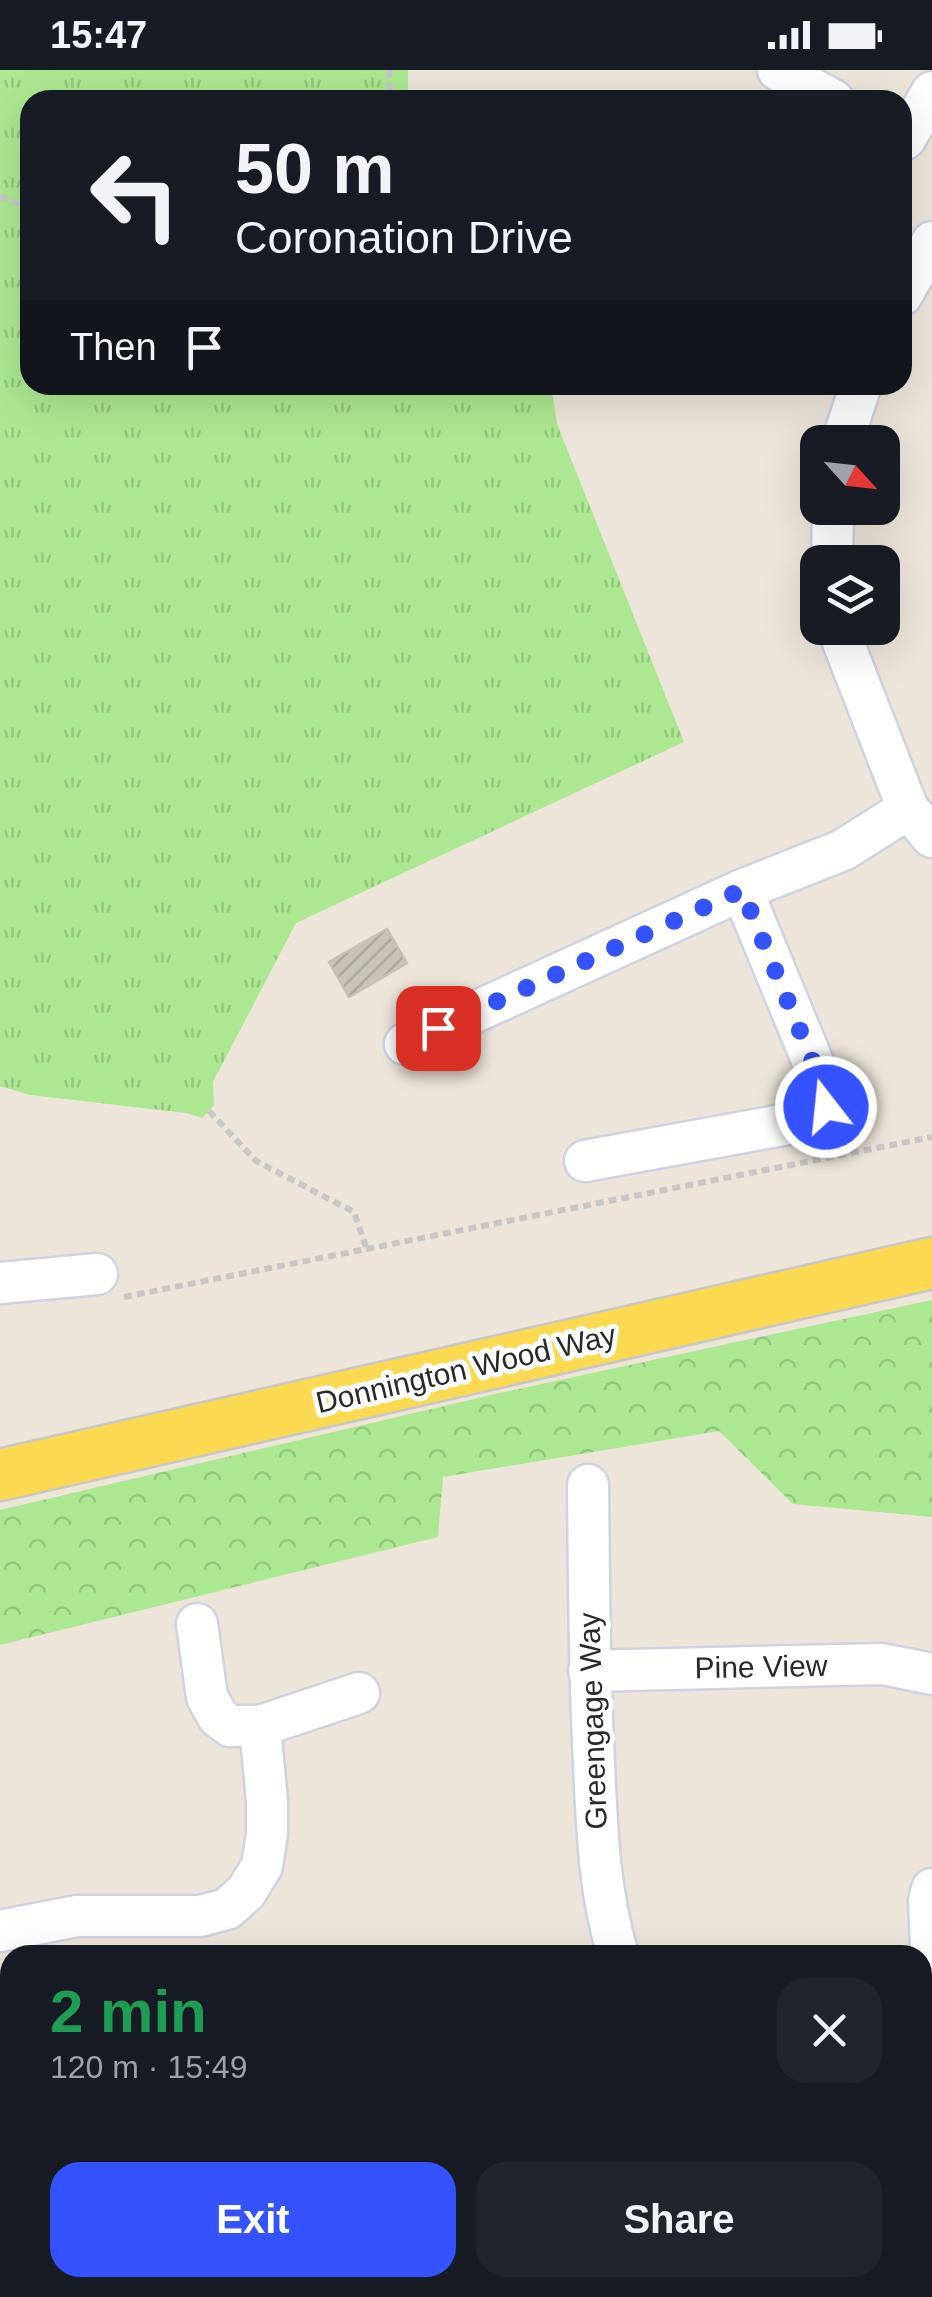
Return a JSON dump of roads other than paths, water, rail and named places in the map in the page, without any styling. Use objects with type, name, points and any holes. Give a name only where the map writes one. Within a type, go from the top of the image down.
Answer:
[{"type":"main road","name":"Donnington Wood Way","points":[[0,1475],[932,1263]]},
{"type":"street","points":[[778,70],[815,90]]},
{"type":"street","points":[[913,144],[932,92]]},
{"type":"street","points":[[912,278],[932,242]]},
{"type":"street","points":[[848,425],[858,395]]},
{"type":"street","points":[[405,1044],[742,890],[920,823],[844,645]]},
{"type":"street","points":[[585,1161],[793,1123],[818,1116],[826,1107],[826,1094],[742,890]]},
{"type":"street","points":[[0,1284],[102,1287]]},
{"type":"street","name":"Greengage Way","points":[[588,1486],[589,1671],[599,1872],[615,1945]]},
{"type":"street","points":[[197,1624],[207,1697],[218,1717],[230,1726],[260,1726],[359,1693]]},
{"type":"street","name":"Pine View","points":[[589,1671],[882,1664],[932,1674]]},
{"type":"street","points":[[0,1931],[77,1916],[200,1916],[228,1909],[246,1892],[262,1866],[268,1834],[260,1726]]},
{"type":"street","points":[[931,1945],[932,1890]]}]
